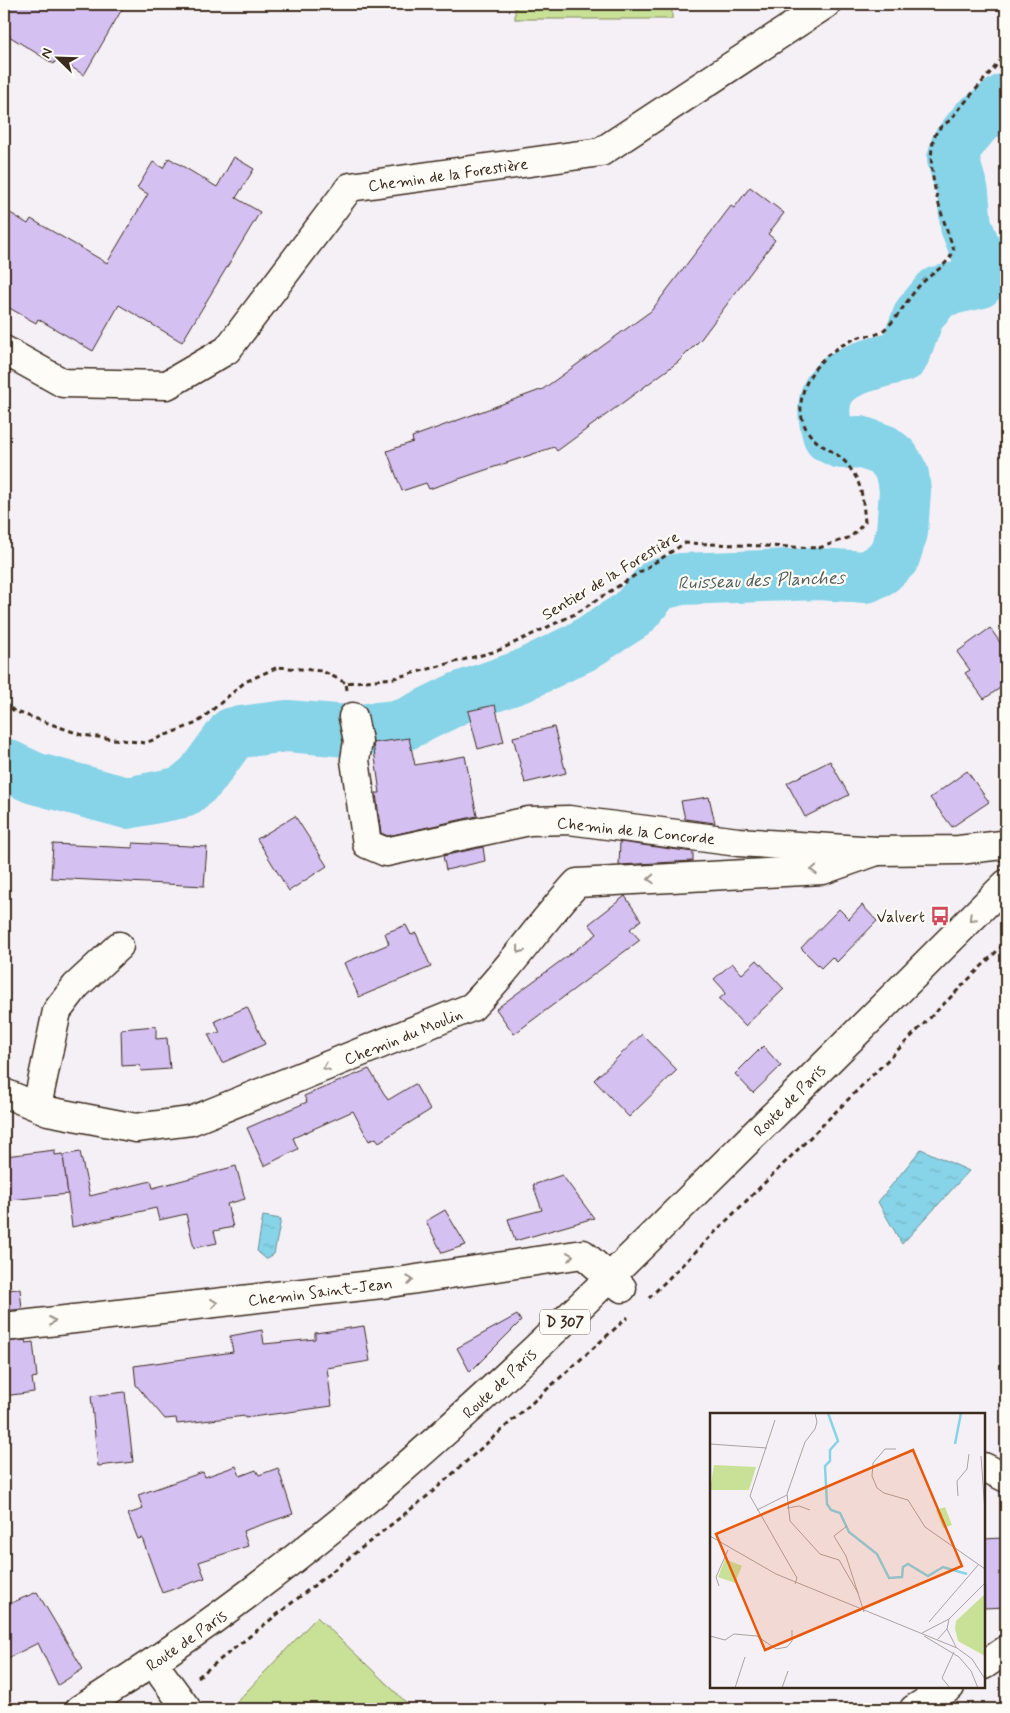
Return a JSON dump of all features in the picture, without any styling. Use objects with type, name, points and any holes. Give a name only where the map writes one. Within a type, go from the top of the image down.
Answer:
[{"type":"street","name":"Chemin de la Forestière","points":[[4,350],[63,382],[167,385],[227,350],[350,187],[601,152],[826,4]]},
{"type":"street","name":"Chemin de la Concorde","points":[[356,729],[355,760],[368,844],[386,852],[529,821],[569,820],[738,842],[877,851],[959,850],[1002,845],[1006,847]]},
{"type":"street","name":"Chemin du Moulin","points":[[4,1093],[48,1111],[136,1128],[191,1121],[472,1007],[492,986],[549,913],[577,883],[823,870],[877,851]]},
{"type":"street","name":"Route de Paris","points":[[80,1709],[128,1680],[231,1608],[366,1502],[617,1283],[1006,884]]},
{"type":"street","name":"Route de Paris","points":[[105,1709],[162,1675],[336,1544],[617,1283],[1006,910]]},
{"type":"street","points":[[37,1106],[57,1011],[76,986],[119,946]]},
{"type":"street","name":"Chemin Saint-Jean","points":[[4,1327],[390,1283],[583,1254],[617,1283]]},
{"type":"street","points":[[985,1468],[1006,1478]]},
{"type":"street","points":[[985,1664],[1006,1650]]},
{"type":"street","points":[[162,1675],[187,1709]]},
{"type":"street","points":[[914,1709],[948,1688]]},
{"type":"path","name":"Sentier de la Forestière","points":[[346,683],[394,678],[497,651],[575,614],[685,543],[819,548],[851,538],[865,522],[863,494],[853,472],[840,454],[822,446],[804,425],[800,410],[805,386],[812,371],[832,352],[863,336],[874,336],[893,322],[922,284],[951,258],[954,250],[933,175],[933,144],[938,130],[949,121],[1006,54]]},
{"type":"path","points":[[4,702],[14,711],[82,735],[144,743],[197,723],[245,682],[278,667],[322,671],[346,683],[356,729]]},
{"type":"green space","points":[[515,4],[672,4],[672,19],[515,19]]},
{"type":"green space","points":[[317,1617],[413,1709],[230,1709]]},
{"type":"water","points":[[921,1149],[969,1171],[902,1244],[878,1202]]},
{"type":"water","points":[[263,1216],[281,1219],[274,1254],[266,1259],[257,1251]]},
{"type":"building","points":[[4,4],[125,4],[84,75],[57,58],[54,64],[4,33]]},
{"type":"building","points":[[234,157],[254,169],[236,198],[260,212],[182,342],[119,305],[93,351],[38,319],[36,323],[4,305],[4,209],[28,224],[31,219],[107,263],[148,194],[137,188],[153,162],[163,168],[169,158],[217,187]]},
{"type":"building","points":[[750,187],[784,213],[768,234],[775,240],[701,339],[678,362],[557,451],[554,447],[429,489],[426,483],[402,491],[387,451],[413,442],[412,437],[543,389],[651,311],[731,206],[734,208]]},
{"type":"building","points":[[990,628],[1006,651],[1006,684],[984,699],[965,673],[970,670],[957,652]]},
{"type":"building","points":[[495,705],[504,742],[478,749],[468,711]]},
{"type":"building","points":[[554,727],[566,773],[525,783],[513,737]]},
{"type":"building","points":[[409,738],[415,765],[465,756],[477,816],[388,836],[381,833],[376,793],[380,793],[373,743]]},
{"type":"building","points":[[830,761],[849,795],[805,817],[787,783]]},
{"type":"building","points":[[967,771],[989,802],[952,827],[930,798]]},
{"type":"building","points":[[709,797],[715,823],[685,819],[681,801]]},
{"type":"building","points":[[295,816],[327,866],[289,891],[257,839]]},
{"type":"building","points":[[620,842],[693,852],[693,861],[619,865]]},
{"type":"building","points":[[133,843],[207,847],[204,886],[51,878],[53,844],[133,848]]},
{"type":"building","points":[[483,847],[485,861],[446,870],[443,856]]},
{"type":"building","points":[[625,896],[641,920],[630,929],[640,940],[514,1034],[496,1009],[597,934],[589,924]]},
{"type":"building","points":[[862,905],[877,921],[837,962],[832,957],[821,968],[801,948],[839,909],[849,919]]},
{"type":"building","points":[[406,925],[411,935],[416,933],[431,967],[359,997],[344,963],[389,944],[385,933]]},
{"type":"building","points":[[757,960],[784,989],[745,1026],[719,999],[725,994],[724,990],[714,979],[732,963],[742,974]]},
{"type":"building","points":[[247,1007],[265,1044],[222,1063],[208,1034],[220,1033],[215,1021]]},
{"type":"building","points":[[156,1026],[156,1039],[167,1038],[170,1069],[141,1071],[140,1065],[122,1066],[121,1029]]},
{"type":"building","points":[[642,1034],[677,1070],[629,1117],[594,1080]]},
{"type":"building","points":[[763,1046],[781,1066],[753,1093],[735,1074]]},
{"type":"building","points":[[369,1069],[388,1100],[415,1084],[430,1110],[379,1142],[376,1138],[369,1141],[353,1111],[293,1138],[298,1149],[264,1166],[247,1128],[307,1102],[304,1096]]},
{"type":"building","points":[[55,1150],[55,1155],[63,1154],[68,1194],[10,1200],[5,1156]]},
{"type":"building","points":[[80,1152],[90,1196],[151,1181],[153,1188],[236,1166],[245,1199],[227,1204],[233,1227],[214,1231],[217,1243],[194,1248],[186,1214],[159,1220],[156,1208],[72,1227],[63,1155]]},
{"type":"building","points":[[562,1175],[594,1218],[515,1241],[508,1219],[542,1210],[533,1185]]},
{"type":"building","points":[[445,1210],[466,1245],[442,1253],[426,1221]]},
{"type":"building","points":[[20,1289],[22,1309],[4,1311],[4,1290]]},
{"type":"building","points":[[517,1315],[521,1321],[470,1372],[457,1348]]},
{"type":"building","points":[[364,1326],[370,1361],[327,1368],[332,1406],[245,1418],[245,1416],[177,1424],[176,1418],[165,1419],[136,1385],[134,1366],[233,1352],[230,1336],[262,1330],[264,1344],[315,1339],[315,1333]]},
{"type":"building","points":[[25,1340],[26,1343],[33,1342],[37,1377],[32,1378],[34,1392],[4,1396],[4,1342]]},
{"type":"building","points":[[125,1392],[133,1462],[98,1466],[91,1396]]},
{"type":"building","points":[[236,1466],[240,1476],[256,1470],[259,1475],[278,1468],[293,1514],[243,1531],[248,1546],[199,1562],[205,1578],[162,1593],[142,1538],[138,1539],[128,1514],[143,1509],[138,1495],[203,1472],[205,1477]]},
{"type":"building","points":[[1002,1538],[1006,1607],[985,1608],[985,1539]]},
{"type":"building","points":[[37,1592],[83,1669],[58,1685],[38,1643],[4,1660],[4,1606]]},
{"type":"waterway","name":"Ruisseau des Planches","points":[[4,764],[34,778],[127,803],[183,792],[201,777],[233,733],[287,726],[348,731],[404,725],[459,698],[522,676],[581,647],[633,614],[657,585],[681,579],[818,574],[866,577],[880,570],[894,557],[902,532],[905,491],[903,475],[894,459],[883,450],[860,442],[841,443],[829,437],[824,416],[825,400],[831,387],[840,378],[868,365],[903,356],[919,315],[938,292],[978,283],[984,271],[966,226],[963,193],[953,159],[957,145],[975,122],[1006,99]]},
{"type":"place","name":"Valvert","points":[[940,916]]}]
